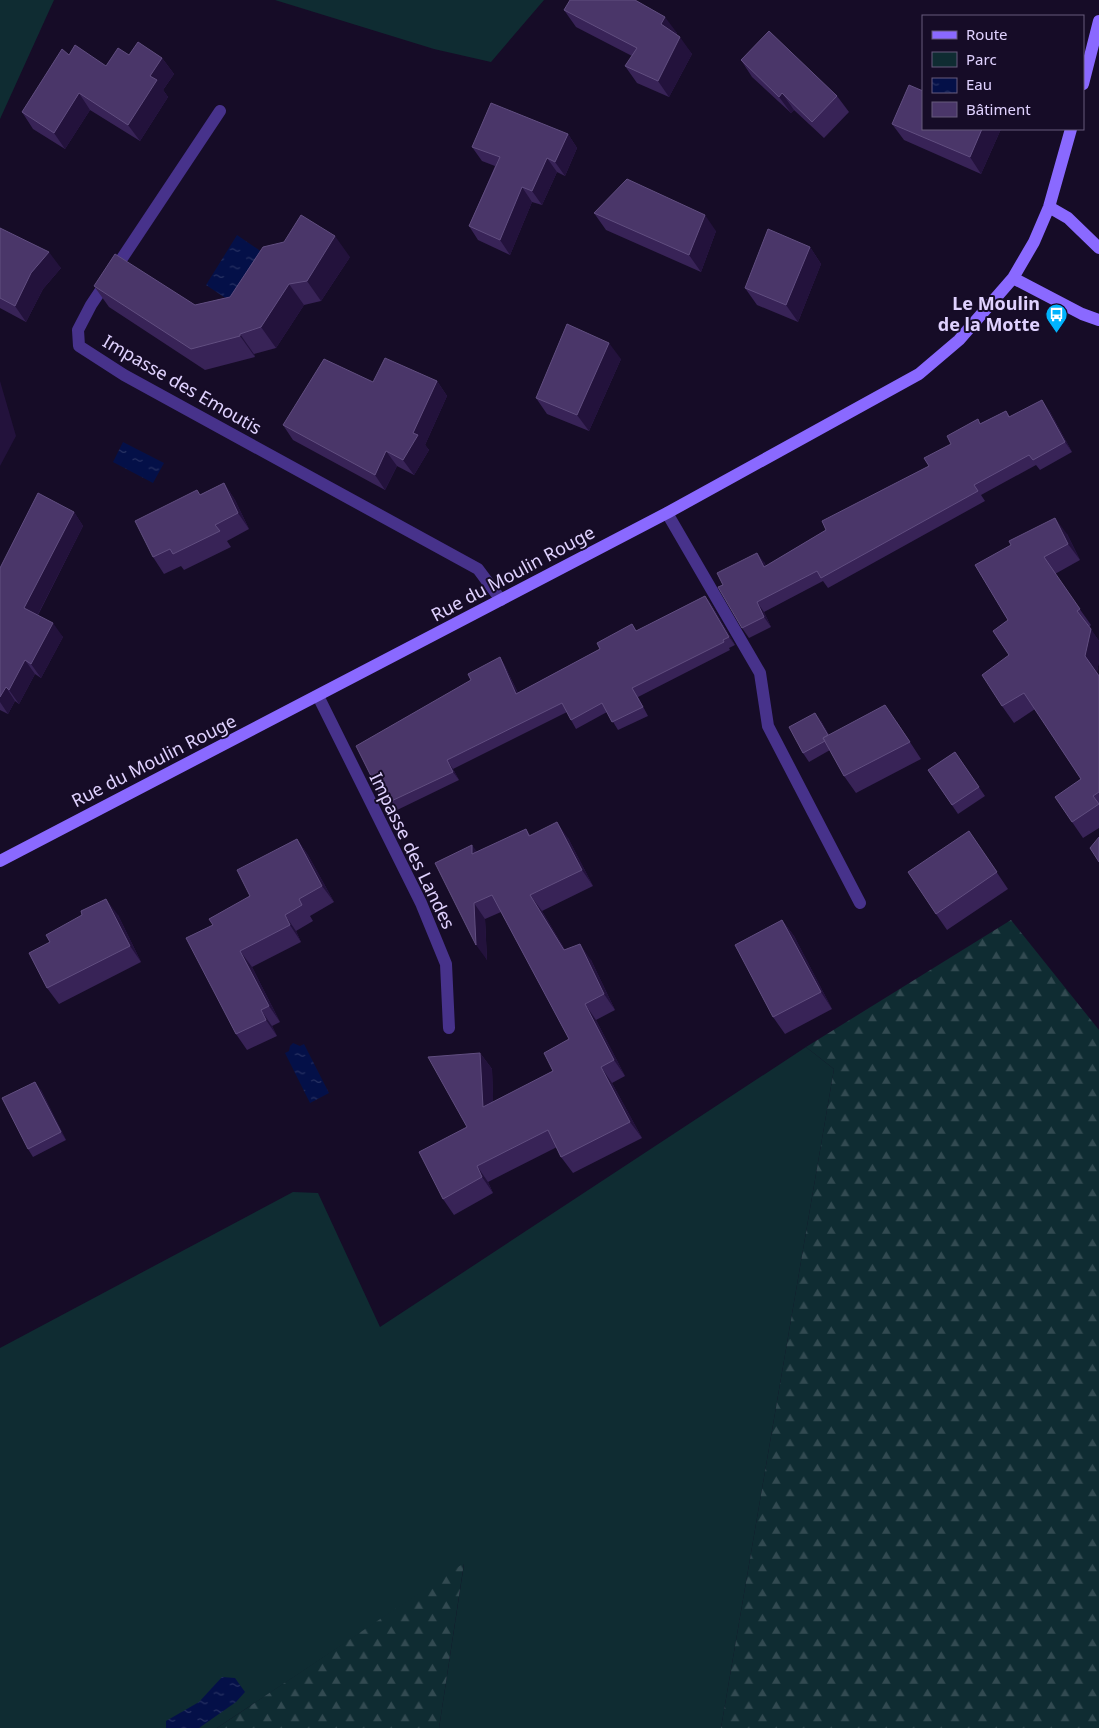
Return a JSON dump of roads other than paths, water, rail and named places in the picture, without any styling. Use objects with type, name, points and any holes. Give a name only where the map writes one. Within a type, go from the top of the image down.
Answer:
[{"type":"street","points":[[1084,80],[1099,21]]},
{"type":"street","name":"Impasse des Emoutis","points":[[220,111],[90,305],[78,330],[79,346],[124,375],[478,569],[501,600]]},
{"type":"street","name":"Rue du Moulin Rouge","points":[[0,861],[667,513],[919,374],[958,340],[1013,278],[1034,242],[1048,207],[1071,130]]},
{"type":"street","points":[[1048,207],[1068,218],[1099,248]]},
{"type":"street","points":[[1013,278],[1082,314],[1099,320]]},
{"type":"street","points":[[667,513],[760,673],[768,726],[860,903]]},
{"type":"street","name":"Impasse des Landes","points":[[318,696],[420,904],[446,964],[449,1028]]},
{"type":"water","points":[[237,235],[262,252],[230,301],[206,285]]},
{"type":"water","points":[[123,442],[164,463],[153,483],[113,462]]},
{"type":"water","points":[[293,1043],[300,1046],[304,1044],[329,1093],[310,1103],[285,1053],[289,1051]]},
{"type":"water","points":[[222,1677],[235,1678],[245,1692],[236,1702],[199,1728],[166,1728],[166,1721],[199,1702]]},
{"type":"place","name":"Le Moulin de la Motte","points":[[1056,333]]}]
